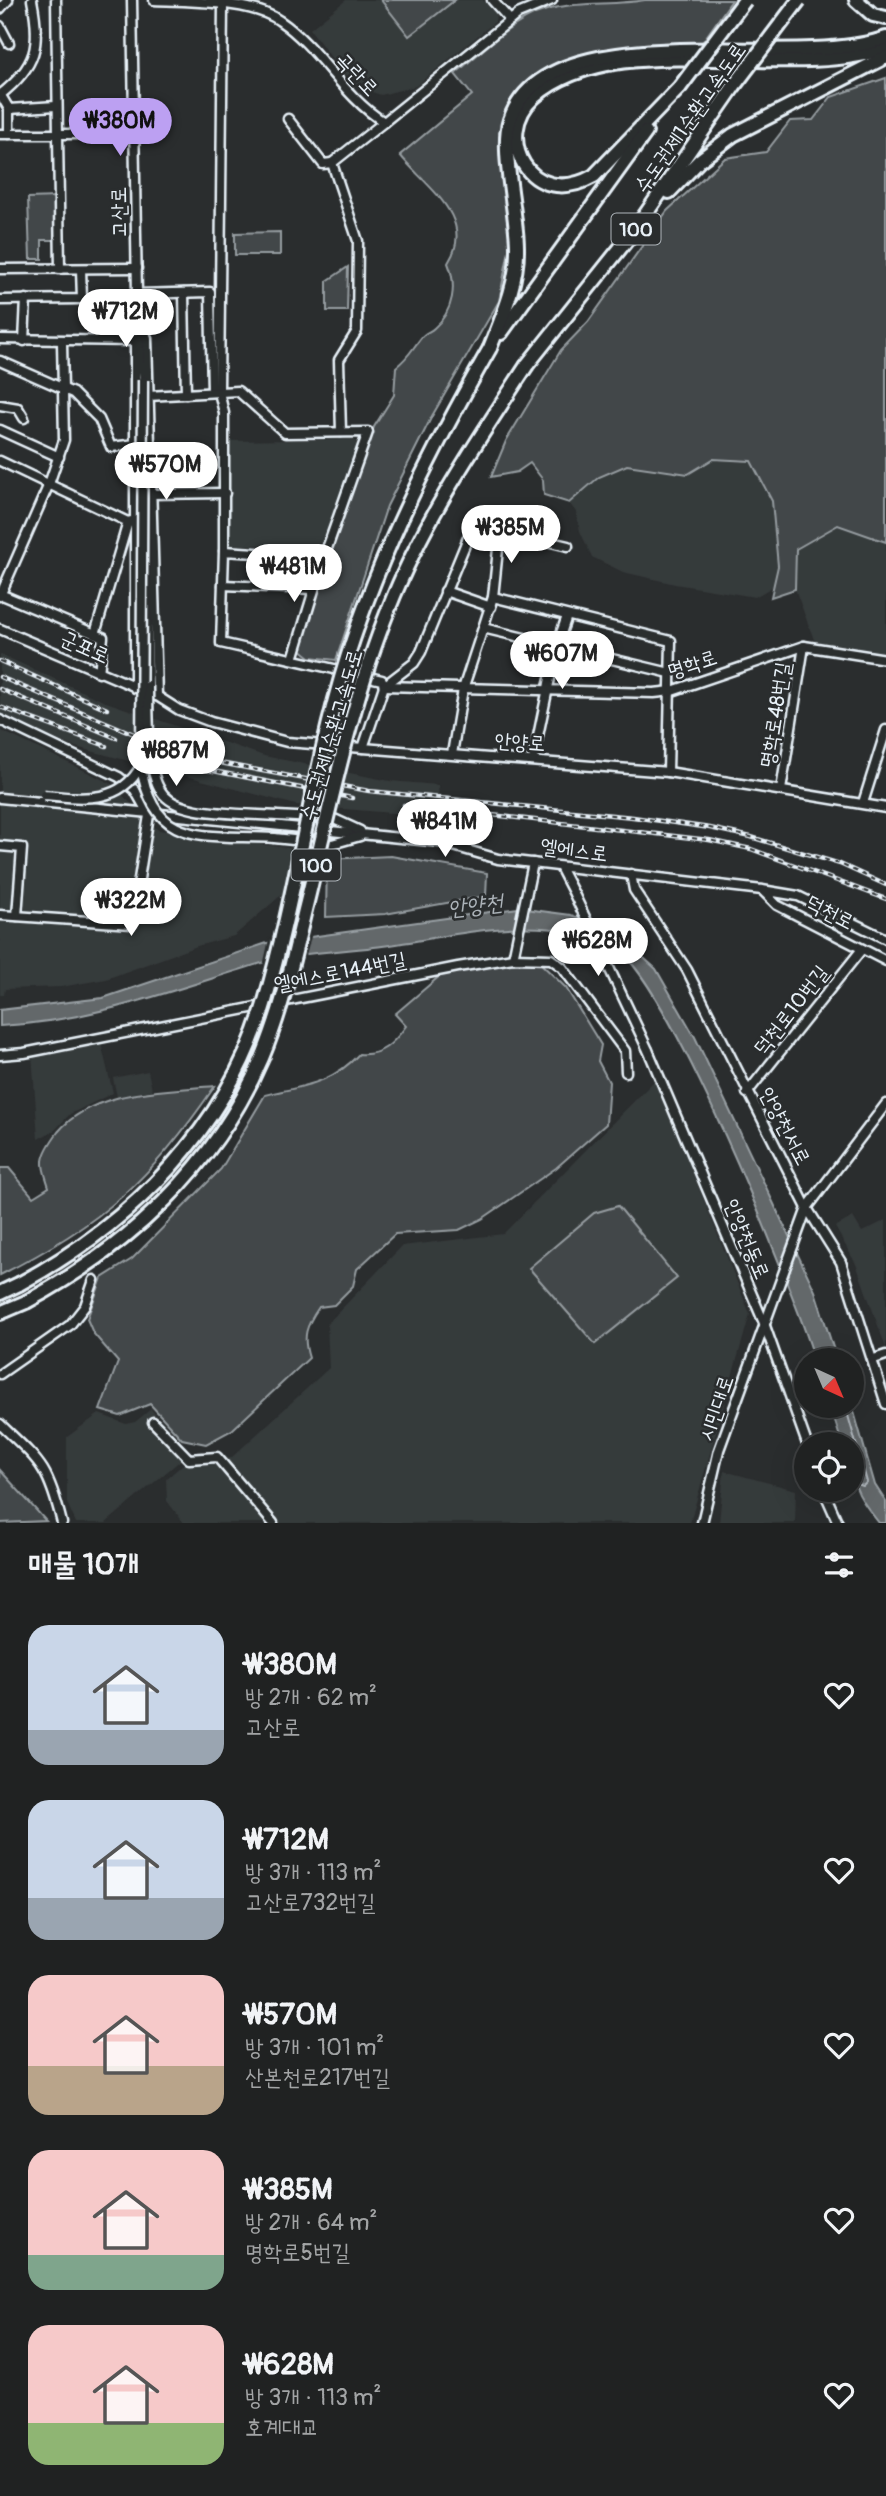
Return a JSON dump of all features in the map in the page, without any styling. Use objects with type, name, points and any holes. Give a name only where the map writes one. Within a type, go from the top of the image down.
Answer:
[{"type":"highway","name":"수도권제1순환고속도로","points":[[0,1293],[91,1241],[152,1187],[202,1128],[242,1059],[264,1002],[346,660],[394,530],[439,438],[490,348],[745,0]]},
{"type":"highway","name":"수도권제1순환고속도로","points":[[0,1313],[26,1301],[101,1257],[161,1206],[208,1154],[262,1058],[285,993],[352,718],[389,608],[424,532],[464,463],[527,365],[634,231],[734,86],[799,0]]},
{"type":"highway","points":[[856,0],[873,15],[886,18]]},
{"type":"highway","points":[[490,348],[516,271],[509,124],[524,94],[536,83],[565,66],[600,57],[645,52],[832,48],[886,38]]},
{"type":"highway","points":[[680,87],[594,176],[577,186],[551,186],[539,180],[529,171],[517,149],[516,134],[521,115],[530,101],[554,81],[571,73],[646,61],[830,58],[886,48]]},
{"type":"highway","points":[[634,231],[700,160],[733,135],[886,57]]},
{"type":"street","points":[[0,9],[8,0]]},
{"type":"street","points":[[32,0],[38,30],[34,49],[23,76],[0,94],[9,109],[5,134],[134,134]]},
{"type":"street","points":[[56,0],[60,269]]},
{"type":"street","name":"고산로","points":[[132,0],[137,293],[143,380]]},
{"type":"street","name":"곡란로","points":[[154,0],[223,5],[263,12],[280,20],[355,100],[384,122],[510,20],[552,0]]},
{"type":"street","points":[[492,0],[510,20]]},
{"type":"street","points":[[216,392],[223,5]]},
{"type":"street","points":[[0,26],[9,43]]},
{"type":"street","points":[[9,109],[56,106]]},
{"type":"street","points":[[288,118],[323,164],[332,163],[384,122]]},
{"type":"street","points":[[332,163],[358,241],[357,331],[339,360],[341,432]]},
{"type":"street","points":[[0,270],[137,268]]},
{"type":"street","points":[[0,300],[82,299],[81,269]]},
{"type":"street","points":[[137,293],[210,292],[216,392],[224,413],[221,643],[382,680],[384,686]]},
{"type":"street","points":[[184,293],[186,394]]},
{"type":"street","points":[[24,341],[26,299]]},
{"type":"street","points":[[135,688],[132,521],[136,444],[135,341],[138,315]]},
{"type":"street","points":[[138,315],[147,338],[157,696]]},
{"type":"street","points":[[0,339],[135,341]]},
{"type":"street","points":[[62,342],[64,440],[49,484],[0,595],[103,637],[99,673]]},
{"type":"street","points":[[0,361],[73,393],[99,419],[111,447],[136,444]]},
{"type":"street","points":[[143,380],[141,766],[145,793],[155,811],[171,826],[191,834],[331,844],[366,834]]},
{"type":"street","points":[[143,380],[149,764],[156,788],[170,803],[189,811],[334,819],[366,834]]},
{"type":"street","points":[[149,396],[237,391],[285,433],[368,432],[313,589],[293,659]]},
{"type":"street","points":[[0,405],[18,408],[24,418]]},
{"type":"street","points":[[0,430],[59,457]]},
{"type":"street","points":[[0,461],[132,521]]},
{"type":"street","points":[[151,494],[225,493]]},
{"type":"street","points":[[95,634],[132,521]]},
{"type":"street","points":[[363,748],[384,686],[414,663],[472,528],[478,525],[568,546]]},
{"type":"street","points":[[453,754],[463,689],[491,607],[500,530]]},
{"type":"street","points":[[224,551],[324,557]]},
{"type":"street","points":[[223,585],[313,589]]},
{"type":"street","points":[[445,591],[491,607]]},
{"type":"street","points":[[493,597],[671,641],[672,691],[668,772]]},
{"type":"street","points":[[533,760],[557,645],[567,616]]},
{"type":"street","points":[[483,628],[670,673]]},
{"type":"street","name":"군포로","points":[[0,629],[157,696]]},
{"type":"street","name":"명학로","points":[[384,686],[548,691],[672,691],[804,646],[886,659]]},
{"type":"street","name":"명학로48번길","points":[[781,790],[804,646]]},
{"type":"street","name":"안양로","points":[[157,696],[179,710],[211,722],[286,742],[668,772],[886,808]]},
{"type":"street","points":[[0,720],[119,777],[135,790],[149,814],[132,924],[0,915]]},
{"type":"street","points":[[863,803],[886,730]]},
{"type":"street","points":[[2,798],[44,795],[93,799],[110,795],[129,784],[141,766]]},
{"type":"street","name":"엘에스로","points":[[2,798],[440,842],[498,859],[762,890],[798,896],[886,939]]},
{"type":"street","points":[[0,846],[22,848],[17,916]]},
{"type":"street","points":[[514,954],[533,863]]},
{"type":"street","name":"안양천동로","points":[[560,867],[648,1050],[764,1323],[803,1432]]},
{"type":"street","name":"안양천서로","points":[[631,874],[634,890],[687,970],[807,1208],[841,1262],[874,1359],[886,1404]]},
{"type":"street","name":"덕천로","points":[[762,890],[777,905],[886,961]]},
{"type":"street","name":"덕천로10번길","points":[[747,1093],[862,949]]},
{"type":"street","name":"엘에스로144번길","points":[[0,1055],[24,1054],[514,954],[551,960],[562,968],[625,1051],[626,1072]]},
{"type":"street","points":[[807,1208],[882,1116],[886,1104]]},
{"type":"street","name":"시민대로","points":[[702,1523],[719,1450],[807,1208]]},
{"type":"street","points":[[0,1374],[71,1325],[85,1306],[94,1280]]},
{"type":"street","points":[[874,1359],[886,1355]]},
{"type":"street","points":[[153,1422],[189,1459],[217,1457],[273,1523]]},
{"type":"street","points":[[0,1424],[28,1448],[48,1474],[62,1523]]},
{"type":"street","points":[[828,1502],[838,1523]]},
{"type":"shaded area","points":[[346,0],[483,0],[496,14],[495,22],[416,86],[381,95],[357,87],[341,71],[310,29]]},
{"type":"shaded area","points":[[381,0],[455,0],[409,36]]},
{"type":"shaded area","points":[[645,0],[732,0],[701,44],[603,51],[571,58],[546,69],[516,94],[499,132],[511,240],[499,301],[432,416],[387,506],[336,660],[310,657],[300,649],[328,555],[374,427],[394,395],[396,367],[422,336],[441,321],[452,297],[448,263],[455,247],[456,232],[452,217],[445,204],[400,155],[472,95],[455,74],[516,24],[530,16],[559,7]]},
{"type":"shaded area","points":[[886,78],[886,542],[838,525],[796,549],[795,589],[771,597],[778,566],[772,501],[751,461],[713,459],[688,474],[627,465],[599,477],[569,503],[544,495],[543,480],[530,463],[517,472],[491,477],[506,441],[561,350],[588,322],[667,211],[725,158],[766,152],[790,121],[813,120],[831,97]]},
{"type":"shaded area","points":[[57,197],[58,240],[42,240],[42,259],[30,259],[28,198]]},
{"type":"shaded area","points":[[280,232],[280,255],[235,255],[235,233]]},
{"type":"shaded area","points":[[348,267],[347,311],[327,311],[327,281]]},
{"type":"shaded area","points":[[353,439],[359,444],[359,448],[324,546],[228,545],[229,441]]},
{"type":"shaded area","points":[[713,459],[751,461],[772,501],[778,566],[774,586],[755,597],[675,584],[623,572],[592,557],[580,531],[576,512],[569,503],[599,477],[627,465],[688,474]]},
{"type":"shaded area","points":[[838,525],[886,542],[886,657],[816,645],[795,589],[796,549]]},
{"type":"shaded area","points":[[0,654],[103,701],[264,756],[390,781],[438,785],[440,817],[296,805],[72,746],[0,716]]},
{"type":"shaded area","points":[[0,730],[110,783],[158,830],[296,849],[286,891],[234,936],[197,946],[106,979],[61,987],[5,989],[4,995],[0,995]]},
{"type":"shaded area","points":[[391,856],[487,873],[486,896],[385,914],[326,917],[327,859]]},
{"type":"shaded area","points":[[532,955],[566,988],[601,1045],[598,1061],[609,1082],[606,1124],[556,1168],[482,1219],[459,1230],[395,1234],[357,1269],[353,1286],[334,1305],[319,1307],[307,1331],[309,1358],[232,1430],[206,1444],[182,1439],[150,1404],[120,1416],[100,1410],[118,1362],[93,1333],[87,1319],[102,1278],[132,1259],[221,1169],[265,1095],[327,1078],[359,1054],[374,1053],[386,1048],[406,1026],[395,1014],[448,969]]},
{"type":"shaded area","points":[[100,1039],[113,1093],[70,1114],[55,1130],[38,1139],[32,1053]]},
{"type":"shaded area","points":[[148,1071],[152,1090],[117,1097],[113,1078]]},
{"type":"shaded area","points":[[655,1080],[750,1314],[690,1523],[184,1523],[167,1501],[166,1479],[189,1459],[231,1458],[329,1368],[327,1324],[402,1246],[503,1234]]},
{"type":"shaded area","points":[[215,1086],[169,1148],[122,1197],[68,1237],[0,1275],[0,1168],[9,1168],[33,1197],[49,1187],[43,1161],[51,1142],[73,1118],[90,1107],[152,1091]]},
{"type":"shaded area","points":[[618,1206],[677,1278],[595,1344],[529,1268],[594,1213]]},
{"type":"shaded area","points":[[853,1217],[862,1232],[886,1220],[886,1348],[856,1264],[835,1227]]},
{"type":"shaded area","points":[[151,1409],[188,1454],[106,1523],[76,1523],[67,1503],[67,1437],[99,1414],[126,1424],[135,1422]]},
{"type":"shaded area","points":[[0,1470],[46,1521],[0,1523]]},
{"type":"shaded area","points":[[724,1471],[794,1489],[795,1523],[719,1523]]},
{"type":"water","points":[[518,908],[571,915],[614,931],[656,969],[695,1037],[815,1291],[833,1348],[811,1348],[755,1205],[694,1069],[663,1010],[634,967],[611,945],[582,934],[553,929],[524,927],[463,933],[278,959],[102,1011],[35,1023],[0,1026],[0,1010],[103,998],[267,943]]},
{"type":"water","points":[[834,1418],[856,1418],[860,1432],[838,1432]]},
{"type":"water","points":[[864,1447],[875,1485],[886,1502],[886,1523],[879,1523],[864,1502]]},
{"type":"pier","points":[[312,933],[305,960],[263,966],[269,939]]},
{"type":"railway","points":[[0,661],[107,709]]},
{"type":"railway","points":[[0,677],[188,757],[369,791],[633,817],[710,828],[751,837],[840,864],[886,885]]},
{"type":"railway","points":[[0,689],[116,738]]},
{"type":"railway","points":[[0,707],[106,746]]},
{"type":"railway","points":[[208,770],[352,798]]},
{"type":"railway","points":[[404,805],[709,840],[751,849],[886,899]]},
{"type":"water label","name":"안양천","points":[[475,905]]}]
